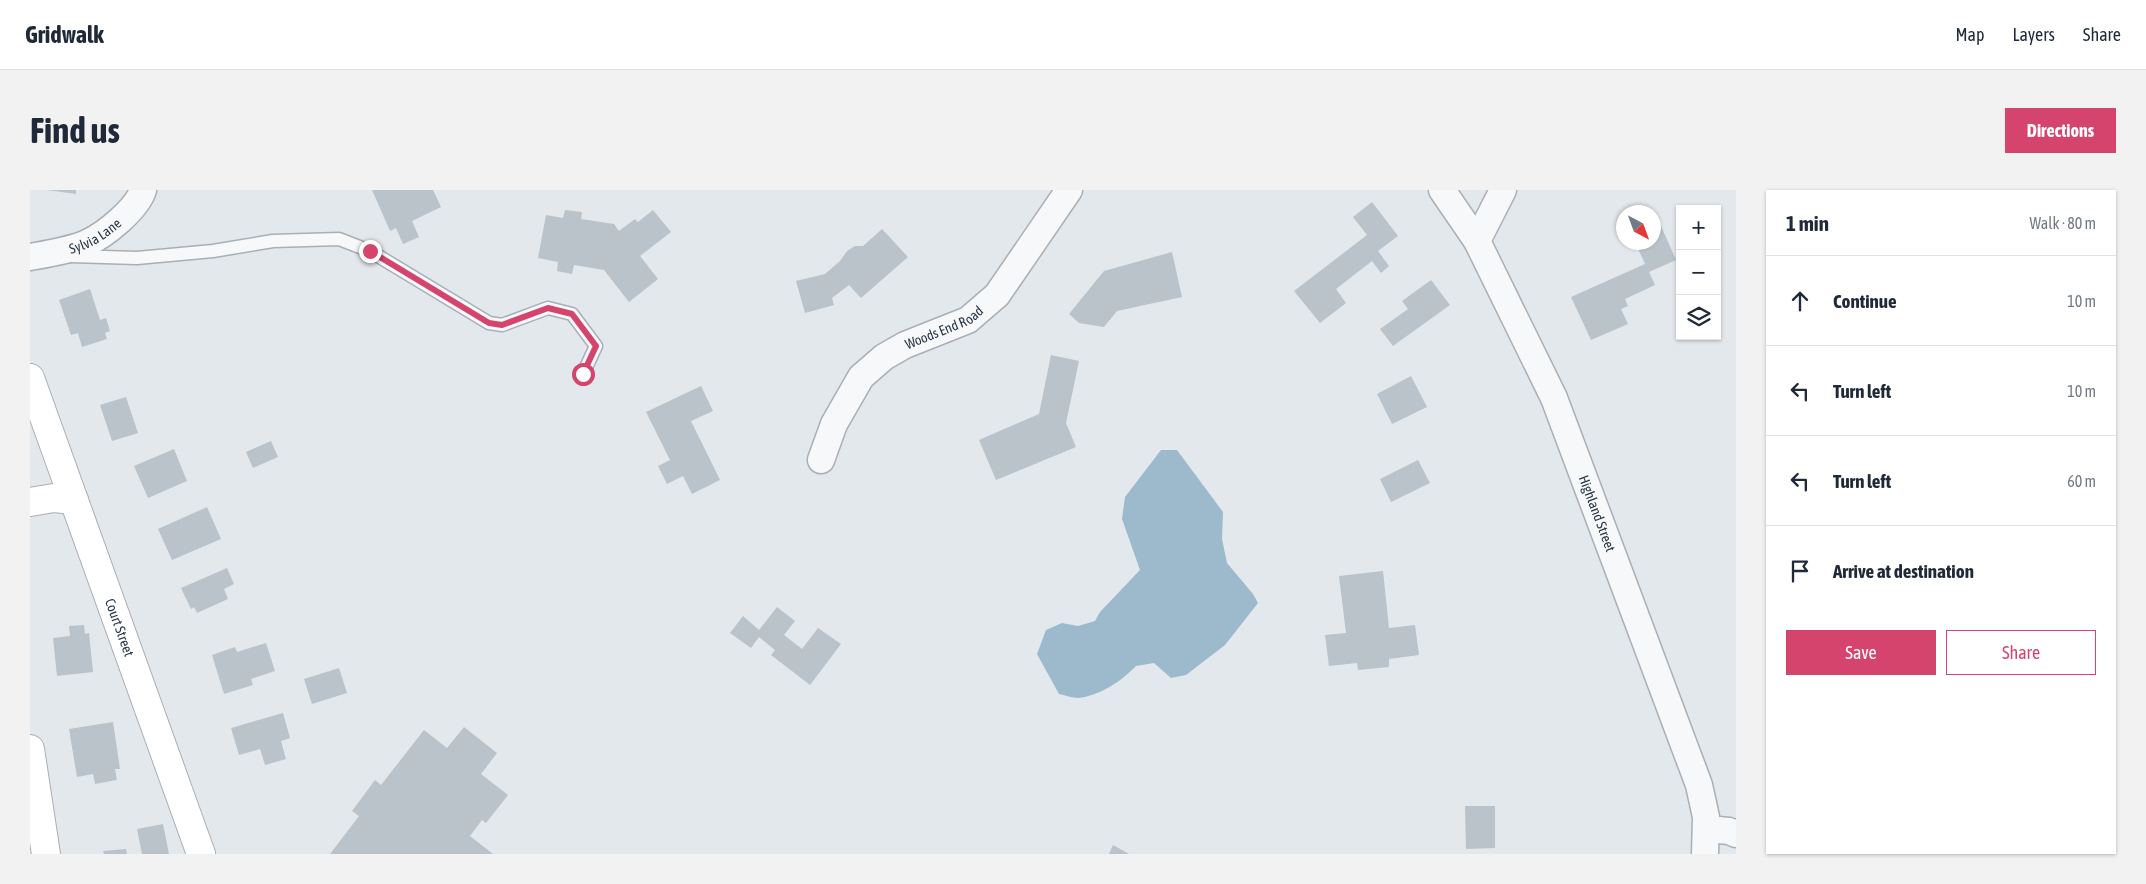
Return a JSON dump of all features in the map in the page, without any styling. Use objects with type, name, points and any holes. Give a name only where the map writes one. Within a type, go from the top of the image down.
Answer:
[{"type":"street","name":"Sylvia Lane","points":[[34,256],[87,243],[116,224],[141,197],[143,190]]},
{"type":"street","name":"Woods End Road","points":[[820,460],[834,424],[861,377],[884,357],[905,345],[968,320],[997,295],[1069,190]]},
{"type":"street","name":"Highland Street","points":[[1442,190],[1477,241],[1554,398],[1694,770],[1703,801],[1706,842]]},
{"type":"street","points":[[1477,241],[1503,190]]},
{"type":"street","name":"Court Street","points":[[33,398],[74,500],[201,854]]},
{"type":"street","points":[[30,502],[54,498],[74,500]]},
{"type":"street","points":[[30,749],[46,854]]},
{"type":"street","points":[[1706,842],[1724,830],[1736,834]]},
{"type":"lane","points":[[34,256],[137,258],[213,251],[273,241],[339,239],[370,251],[489,323],[502,325],[548,308],[572,314],[596,346],[583,374]]},
{"type":"water","points":[[1161,450],[1177,450],[1223,512],[1222,539],[1227,563],[1253,594],[1258,603],[1225,645],[1186,675],[1171,678],[1154,663],[1136,666],[1117,682],[1102,691],[1086,697],[1073,698],[1059,694],[1037,654],[1046,630],[1062,623],[1078,626],[1095,621],[1100,612],[1140,570],[1122,519],[1125,497]]},
{"type":"building","points":[[47,190],[76,190],[76,194]]},
{"type":"building","points":[[372,190],[433,190],[441,207],[412,221],[419,237],[403,244],[396,228],[390,231]]},
{"type":"building","points":[[1372,202],[1398,236],[1378,251],[1389,266],[1381,273],[1372,261],[1336,289],[1346,303],[1320,323],[1294,291],[1367,235],[1353,217]]},
{"type":"building","points":[[565,210],[582,212],[581,219],[614,224],[619,231],[635,219],[638,222],[653,210],[671,232],[640,256],[658,279],[629,302],[604,270],[574,265],[572,274],[557,271],[558,262],[538,258],[546,215],[563,218]]},
{"type":"building","points":[[1661,226],[1676,260],[1649,272],[1655,285],[1625,299],[1628,306],[1621,309],[1628,324],[1591,340],[1571,297],[1645,264],[1639,250],[1661,250]]},
{"type":"building","points":[[882,229],[908,257],[861,298],[849,285],[832,298],[834,305],[805,313],[796,281],[825,274],[840,261],[847,251],[855,246],[863,246]]},
{"type":"building","points":[[1172,252],[1182,297],[1117,311],[1104,327],[1079,323],[1069,314],[1104,271]]},
{"type":"building","points":[[1431,280],[1450,305],[1393,346],[1380,329],[1408,309],[1402,301]]},
{"type":"building","points":[[90,289],[100,320],[106,318],[110,331],[105,333],[107,339],[82,347],[78,333],[71,335],[59,300]]},
{"type":"building","points":[[1051,355],[1079,361],[1066,423],[1076,447],[996,480],[979,440],[1039,414]]},
{"type":"building","points":[[1411,376],[1427,407],[1392,424],[1377,394]]},
{"type":"building","points":[[701,386],[713,411],[691,421],[720,480],[692,494],[683,476],[667,484],[658,466],[670,460],[646,412]]},
{"type":"building","points":[[126,397],[138,433],[112,441],[100,405]]},
{"type":"building","points":[[271,441],[278,457],[253,468],[246,452]]},
{"type":"building","points":[[174,449],[187,481],[148,498],[134,466]]},
{"type":"building","points":[[1418,460],[1430,483],[1391,502],[1380,479]]},
{"type":"building","points":[[207,507],[221,539],[172,560],[158,529]]},
{"type":"building","points":[[227,568],[234,584],[224,589],[228,599],[197,613],[194,607],[191,609],[181,588]]},
{"type":"building","points":[[1383,571],[1389,628],[1415,625],[1419,655],[1389,659],[1389,667],[1358,670],[1357,663],[1329,666],[1325,635],[1346,633],[1339,576]]},
{"type":"building","points":[[777,607],[795,621],[784,635],[802,649],[818,628],[841,644],[810,685],[771,655],[775,650],[759,637],[751,648],[730,633],[743,616],[759,630]]},
{"type":"building","points":[[84,625],[85,634],[89,633],[93,672],[57,676],[53,638],[70,636],[69,626]]},
{"type":"building","points":[[266,643],[275,671],[251,679],[253,685],[224,694],[212,655],[235,647],[237,652]]},
{"type":"building","points":[[339,668],[347,693],[312,704],[304,679]]},
{"type":"building","points":[[283,713],[290,738],[281,741],[286,759],[265,765],[260,749],[239,755],[231,728]]},
{"type":"building","points":[[113,722],[120,769],[115,769],[117,780],[95,784],[93,774],[77,777],[69,729]]},
{"type":"building","points":[[464,727],[497,753],[481,774],[508,795],[486,823],[482,820],[470,836],[493,854],[330,854],[359,816],[352,811],[375,780],[381,785],[424,730],[447,748]]},
{"type":"building","points":[[1465,806],[1495,806],[1495,848],[1466,849]]},
{"type":"building","points":[[163,824],[169,854],[142,854],[137,829]]},
{"type":"building","points":[[1113,845],[1129,854],[1109,854]]},
{"type":"building","points":[[126,849],[127,854],[104,854],[103,851]]},
{"type":"route","points":[[370,251],[441,296],[489,323],[502,325],[548,308],[572,314],[596,346],[583,374]]}]
